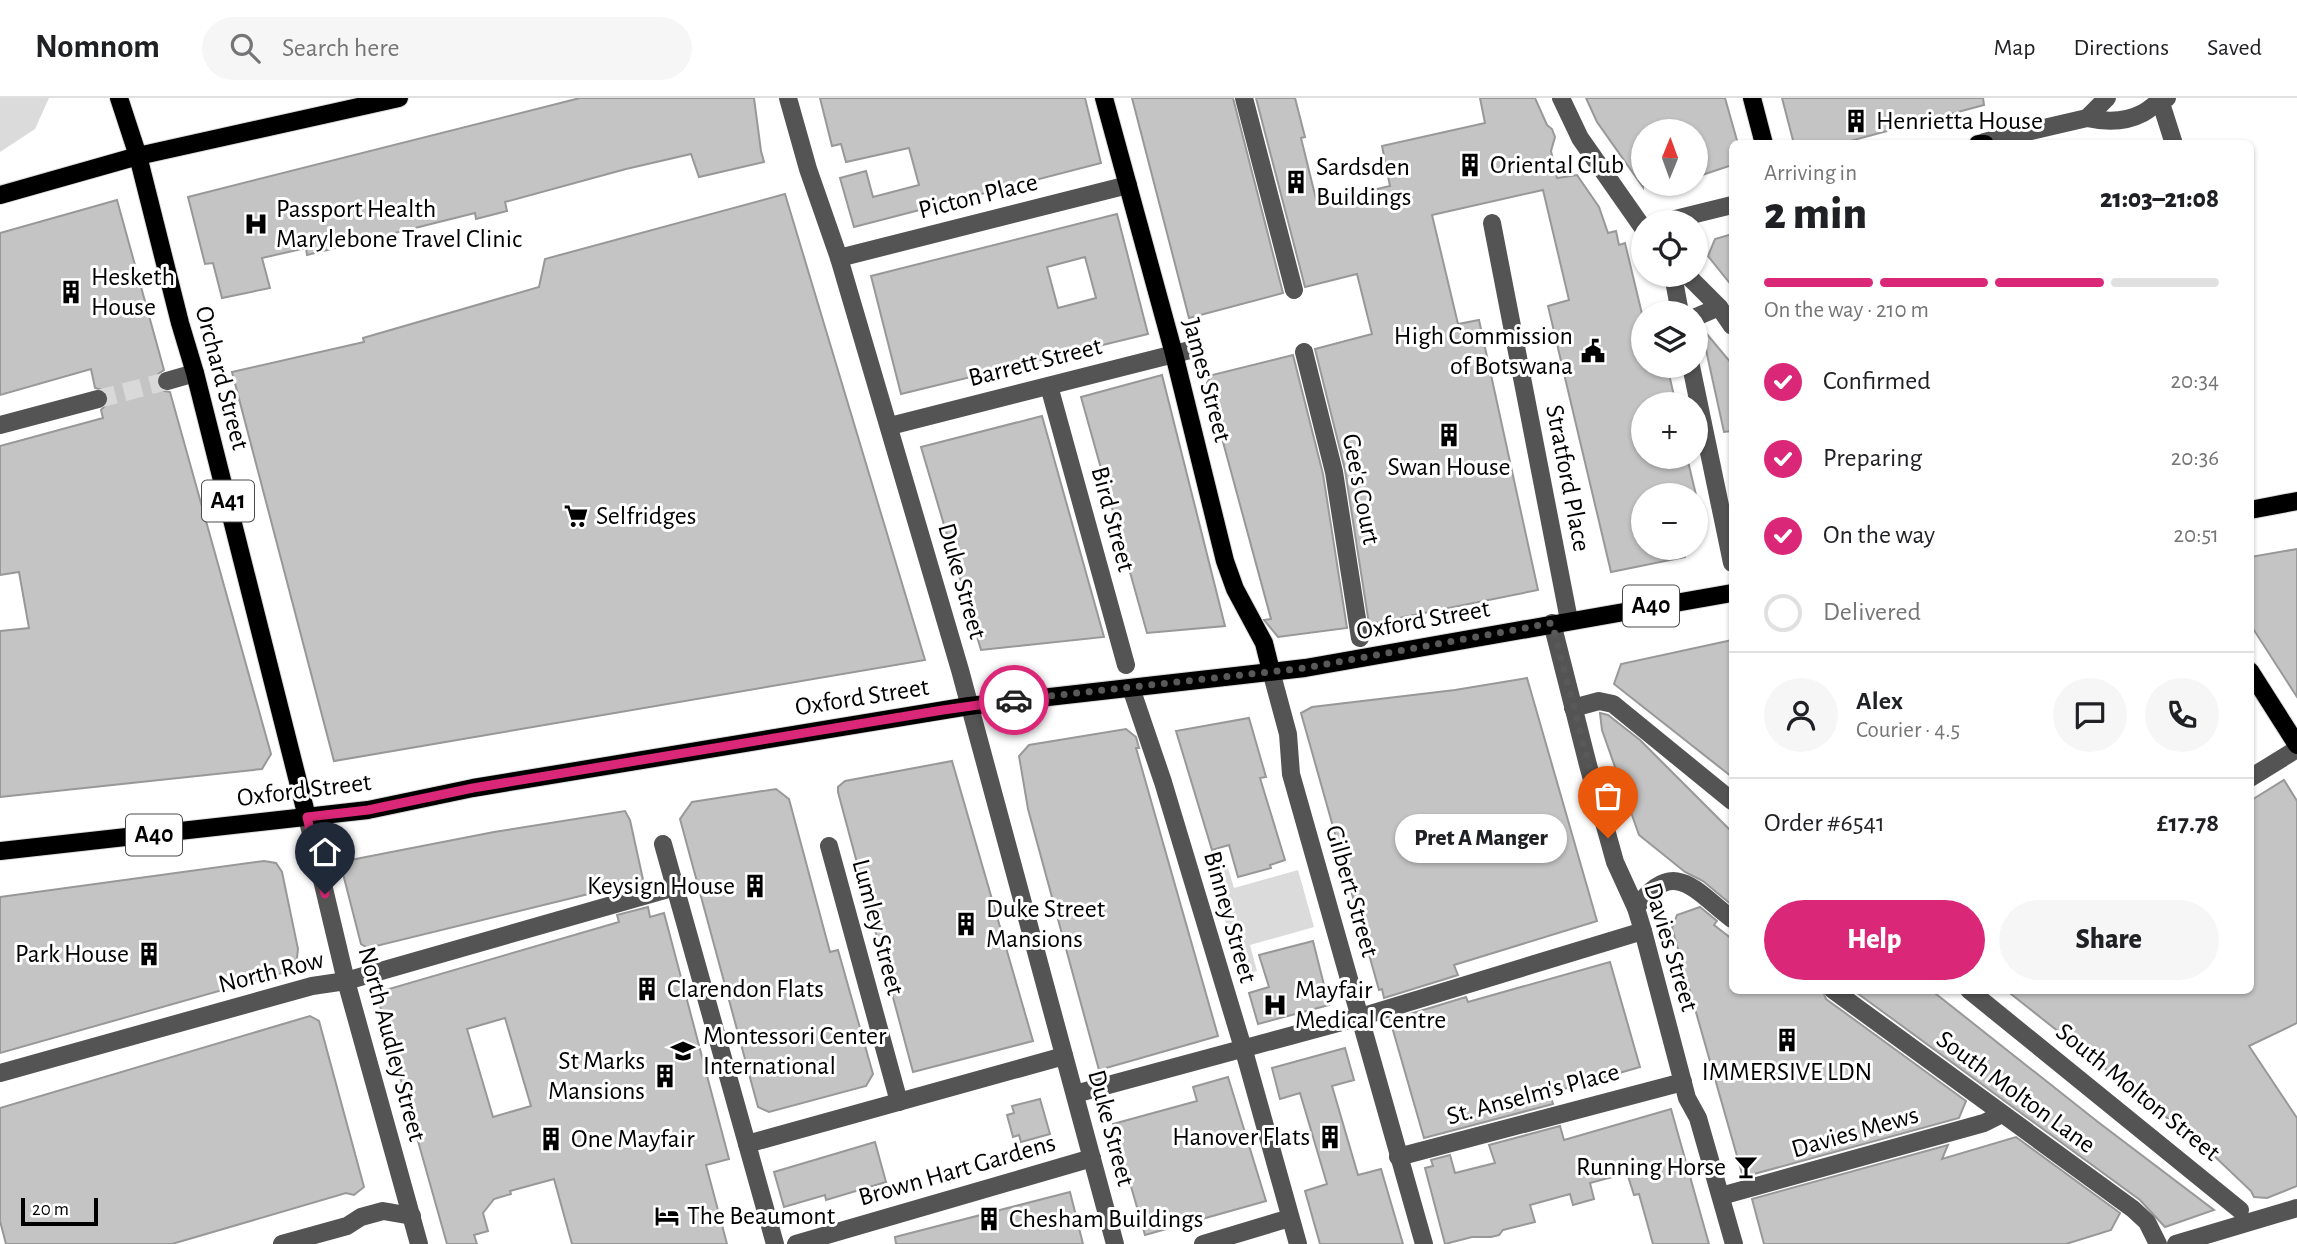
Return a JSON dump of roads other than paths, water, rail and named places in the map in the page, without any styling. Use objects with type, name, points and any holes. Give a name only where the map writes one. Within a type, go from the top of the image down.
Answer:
[{"type":"main road","name":"A41","points":[[119,98],[138,156]]},
{"type":"main road","points":[[0,194],[138,156],[355,103],[399,98]]},
{"type":"main road","name":"James Street","points":[[1104,98],[1174,354],[1225,561],[1264,643],[1271,671]]},
{"type":"main road","points":[[1752,98],[1763,140]]},
{"type":"main road","name":"Orchard Street","points":[[138,156],[307,817]]},
{"type":"main road","points":[[2254,509],[2297,501]]},
{"type":"main road","name":"Oxford Street","points":[[0,851],[368,810],[486,786],[969,706],[1384,655],[1729,594]]},
{"type":"main road","points":[[2254,677],[2297,747]]},
{"type":"street","name":"Duke Street","points":[[788,98],[890,426],[1115,1244]]},
{"type":"street","points":[[1244,98],[1294,290]]},
{"type":"street","points":[[1560,98],[1580,138],[1631,211]]},
{"type":"street","points":[[2087,118],[2107,98]]},
{"type":"street","points":[[1995,140],[2087,118],[2104,122],[2126,119],[2142,114],[2158,99],[2173,140]]},
{"type":"street","name":"Picton Place","points":[[839,258],[1128,185]]},
{"type":"street","points":[[1708,211],[1729,206]]},
{"type":"street","name":"Stratford Place","points":[[1492,223],[1560,622]]},
{"type":"street","points":[[1698,287],[1719,307],[1729,322]]},
{"type":"street","points":[[1708,312],[1719,307]]},
{"type":"street","name":"Barrett Street","points":[[890,426],[1051,393],[1194,349]]},
{"type":"street","name":"Gee's Court","points":[[1304,352],[1334,472],[1360,638]]},
{"type":"street","points":[[167,381],[195,373]]},
{"type":"street","points":[[1694,378],[1729,548]]},
{"type":"street","name":"Bird Street","points":[[1051,393],[1126,665]]},
{"type":"street","points":[[0,425],[98,399]]},
{"type":"street","name":"Davies Street","points":[[1560,622],[1573,708],[1615,862],[1636,908],[1687,1098],[1698,1118],[1734,1244]]},
{"type":"street","name":"Gilbert Street","points":[[1271,671],[1288,734],[1291,774],[1424,1244]]},
{"type":"street","name":"Binney Street","points":[[1131,688],[1163,782],[1298,1244]]},
{"type":"street","points":[[1573,708],[1599,701],[1613,704],[1729,799]]},
{"type":"street","points":[[2254,775],[2297,747]]},
{"type":"street","name":"North Audley Street","points":[[307,817],[346,981],[419,1244]]},
{"type":"street","points":[[663,844],[775,1244]]},
{"type":"street","name":"Lumley Street","points":[[829,846],[899,1102]]},
{"type":"street","points":[[1636,908],[1656,886],[1671,880],[1686,882],[1729,917]]},
{"type":"street","name":"North Row","points":[[0,1073],[312,986],[346,981],[675,887]]},
{"type":"street","points":[[1075,1094],[1360,1017],[1643,931]]},
{"type":"street","name":"South Molton Lane","points":[[1838,994],[2141,1216],[2158,1244]]},
{"type":"street","name":"South Molton Street","points":[[1974,994],[2240,1210]]},
{"type":"street","points":[[747,1144],[1064,1056]]},
{"type":"street","name":"St. Anselm's Place","points":[[1398,1157],[1683,1082]]},
{"type":"street","name":"Davies Mews","points":[[1721,1196],[1984,1122],[2002,1114]]},
{"type":"street","name":"Brown Hart Gardens","points":[[796,1244],[1092,1158]]},
{"type":"street","points":[[2176,1244],[2297,1208]]},
{"type":"street","points":[[282,1244],[347,1226],[361,1217],[383,1211],[412,1216]]},
{"type":"street","points":[[1203,1244],[1290,1218]]},
{"type":"tunnel","points":[[98,399],[167,381]]},
{"type":"place","name":"Henrietta House","points":[[1856,121]]},
{"type":"place","name":"Oriental Club","points":[[1470,165]]},
{"type":"place","name":"Sardsden Buildings","points":[[1296,182]]},
{"type":"place","name":"Passport Health Marylebone Travel Clinic","points":[[256,224]]},
{"type":"place","name":"Hesketh House","points":[[71,292]]},
{"type":"place","name":"High Commission of Botswana","points":[[1593,351]]},
{"type":"place","name":"Swan House","points":[[1449,435]]},
{"type":"place","name":"Selfridges","points":[[576,516]]},
{"type":"place","name":"Pret A Manger","points":[[1608,838]]},
{"type":"place","name":"Keysign House","points":[[755,886]]},
{"type":"place","name":"Duke Street Mansions","points":[[966,924]]},
{"type":"place","name":"Park House","points":[[149,954]]},
{"type":"place","name":"Clarendon Flats","points":[[647,989]]},
{"type":"place","name":"Mayfair Medical Centre","points":[[1275,1005]]},
{"type":"place","name":"IMMERSIVE LDN","points":[[1787,1040]]},
{"type":"place","name":"Montessori Center International","points":[[683,1051]]},
{"type":"place","name":"St Marks Mansions","points":[[665,1076]]},
{"type":"place","name":"Hanover Flats","points":[[1330,1137]]},
{"type":"place","name":"One Mayfair","points":[[551,1139]]},
{"type":"place","name":"Running Horse","points":[[1746,1167]]},
{"type":"place","name":"The Beaumont","points":[[667,1216]]},
{"type":"place","name":"Chesham Buildings","points":[[989,1219]]}]
